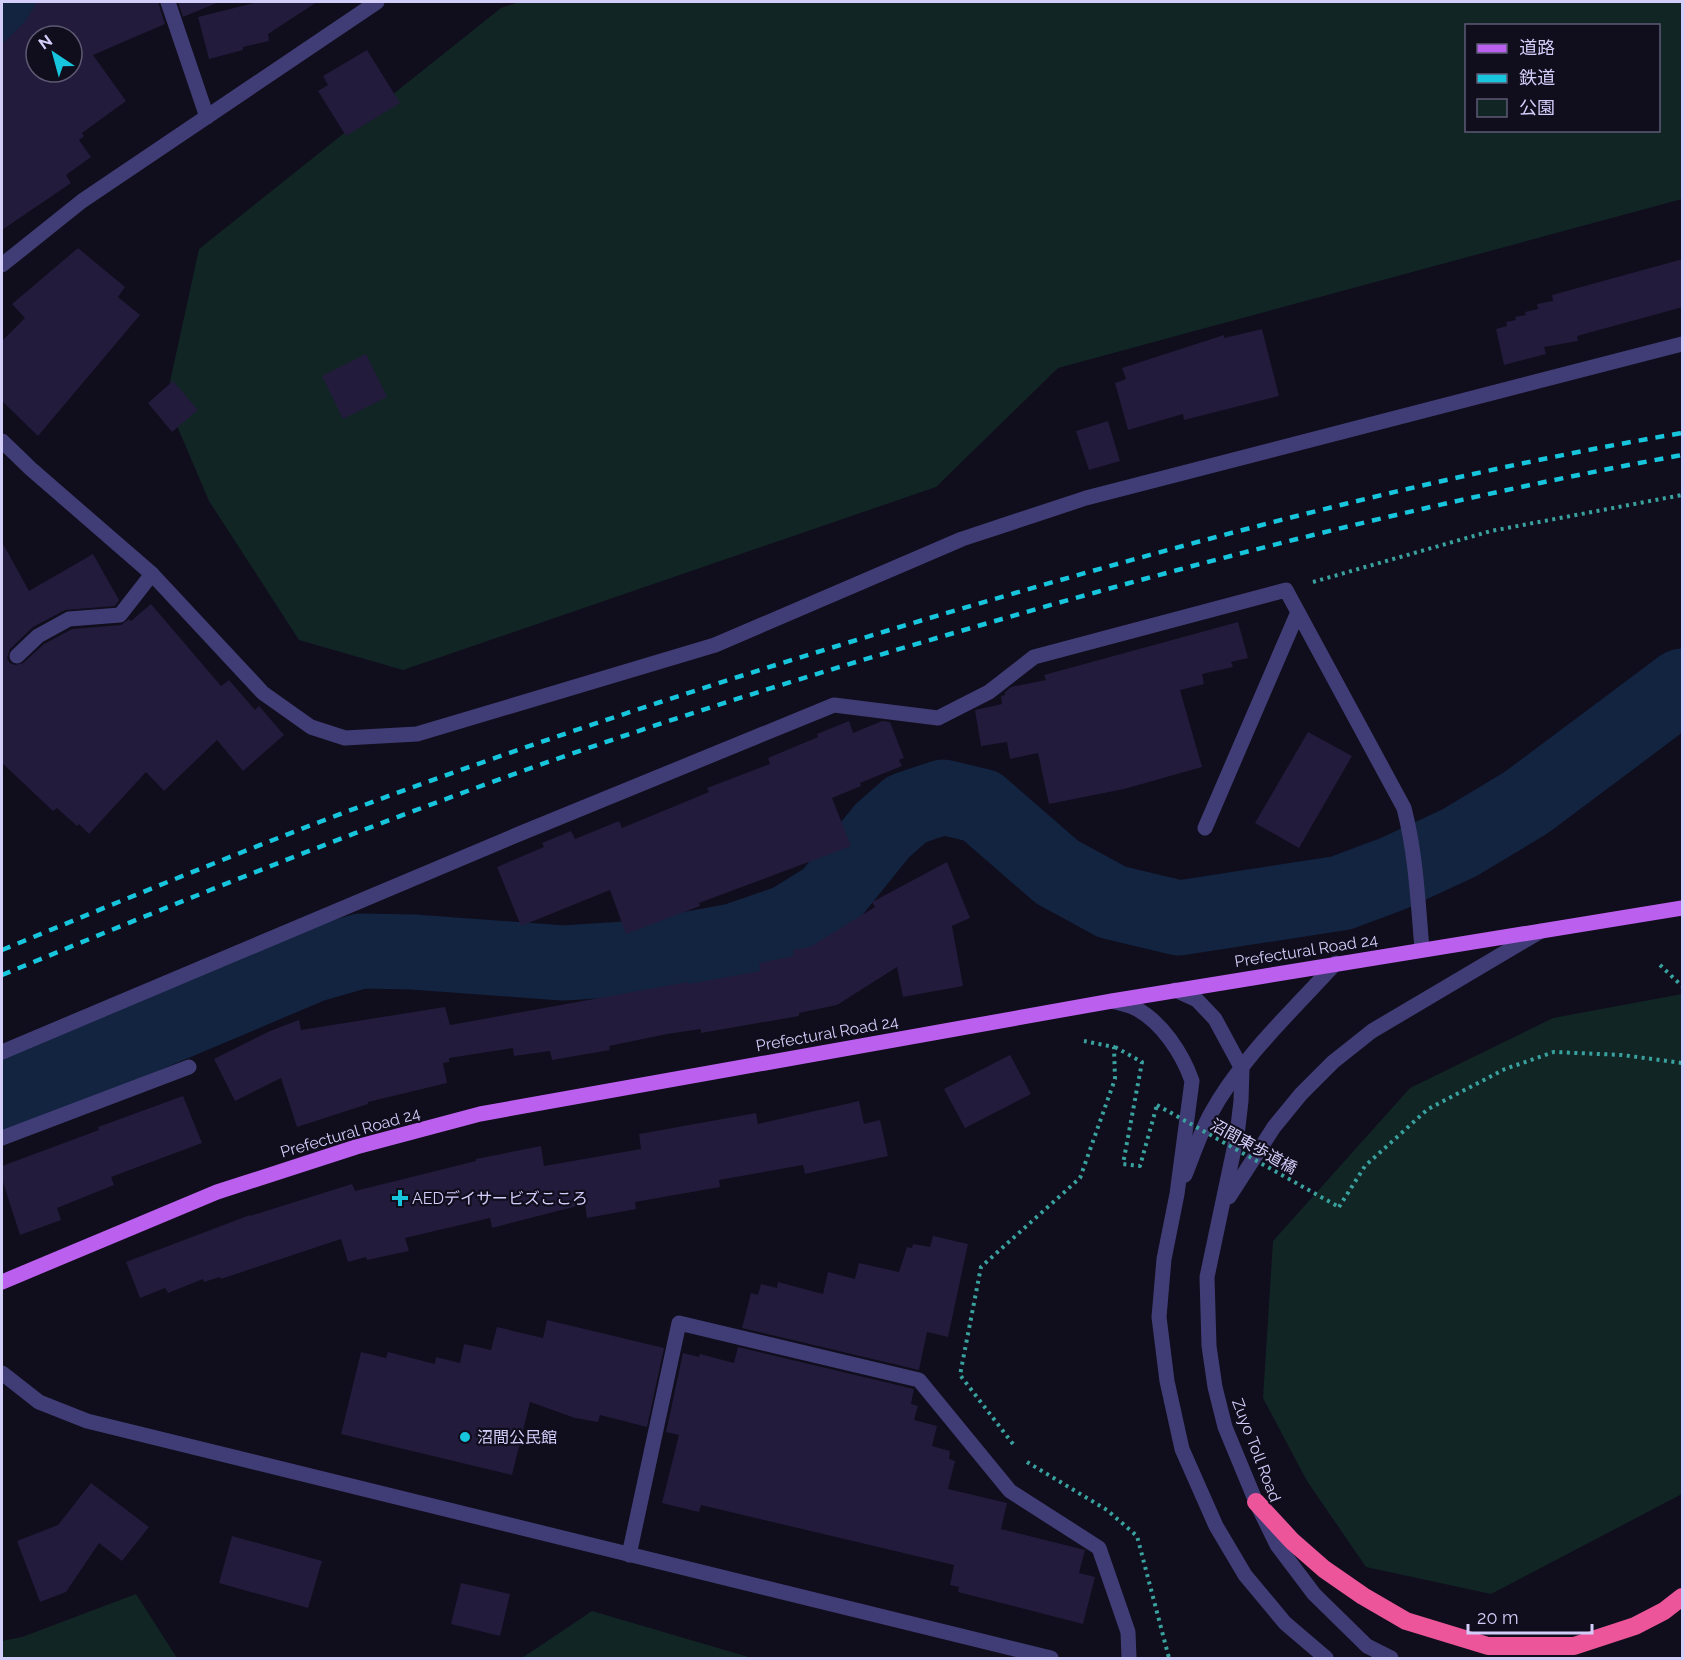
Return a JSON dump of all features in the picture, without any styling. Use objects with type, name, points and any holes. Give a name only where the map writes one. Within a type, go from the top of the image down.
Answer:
[{"type":"highway","points":[[1256,1502],[1292,1541],[1324,1569],[1364,1596],[1406,1621],[1488,1646],[1574,1646],[1635,1626],[1683,1598]]},
{"type":"main road","name":"Prefectural Road 24","points":[[2,1282],[217,1192],[356,1147],[469,1117],[1112,1001],[1683,908]]},
{"type":"street","points":[[168,2],[207,117]]},
{"type":"street","points":[[2,265],[82,201],[378,2]]},
{"type":"street","points":[[2,441],[152,574],[263,693],[311,727],[345,738],[417,734],[715,645],[962,539],[1086,498],[1683,344]]},
{"type":"street","points":[[17,656],[38,636],[69,619],[120,615],[152,574]]},
{"type":"street","points":[[2,1052],[519,834],[834,705],[938,718],[989,692],[1034,657],[1286,590],[1404,808],[1419,904],[1422,949]]},
{"type":"street","points":[[1205,828],[1298,612]]},
{"type":"street","points":[[1224,1205],[1274,1127],[1301,1094],[1333,1062],[1372,1031],[1544,930]]},
{"type":"street","points":[[1177,1194],[1210,1115],[1242,1069],[1272,1032],[1336,963]]},
{"type":"street","points":[[1176,990],[1197,1000],[1215,1019],[1242,1069]]},
{"type":"street","points":[[1112,1001],[1135,1008],[1154,1023],[1178,1050],[1192,1081],[1177,1194],[1164,1259],[1159,1317],[1167,1381],[1182,1449],[1216,1526],[1245,1575],[1285,1623],[1326,1659]]},
{"type":"street","points":[[2,1138],[189,1067]]},
{"type":"street","name":"Zuyo Toll Road","points":[[1242,1069],[1237,1135],[1207,1277],[1209,1346],[1215,1387],[1225,1427],[1256,1502],[1277,1545],[1314,1594],[1367,1646],[1391,1659]]},
{"type":"street","points":[[629,1555],[679,1323],[919,1380],[1010,1491],[1099,1548],[1128,1632],[1129,1659]]},
{"type":"street","points":[[2,1373],[39,1402],[87,1421],[1051,1659]]},
{"type":"path","points":[[1286,590],[1491,531],[1683,495]]},
{"type":"path","points":[[1660,965],[1683,986]]},
{"type":"path","points":[[1014,1446],[960,1374],[981,1267],[1080,1178],[1115,1079],[1114,1047],[1084,1041]]},
{"type":"path","name":"沼間東歩道橋","points":[[1114,1047],[1142,1062],[1123,1164],[1140,1166],[1156,1105],[1340,1207],[1365,1166],[1428,1109],[1505,1069],[1554,1052],[1622,1055],[1683,1064]]},
{"type":"path","points":[[1021,1455],[1028,1463],[1107,1510],[1137,1536],[1169,1659]]},
{"type":"green space","points":[[519,2],[1682,2],[1682,199],[1058,368],[936,487],[403,670],[299,640],[209,501],[166,400],[199,249],[501,8]]},
{"type":"green space","points":[[1682,994],[1682,1494],[1491,1594],[1366,1567],[1307,1481],[1263,1398],[1273,1241],[1410,1088],[1553,1018]]},
{"type":"green space","points":[[136,1594],[177,1658],[2,1658],[2,1641],[22,1637]]},
{"type":"green space","points":[[592,1611],[752,1658],[522,1658]]},
{"type":"building","points":[[37,2],[158,2],[165,24],[93,55],[126,101],[82,133],[84,136],[79,140],[91,157],[66,175],[71,183],[2,230],[2,44],[24,23]]},
{"type":"building","points":[[178,2],[219,2],[183,17]]},
{"type":"building","points":[[258,2],[317,2],[268,34],[269,41],[209,59],[198,17]]},
{"type":"building","points":[[367,50],[400,103],[346,136],[318,91],[328,85],[323,76]]},
{"type":"building","points":[[78,248],[125,287],[118,297],[140,315],[38,436],[2,401],[2,341],[25,318],[12,304]]},
{"type":"building","points":[[1683,259],[1683,307],[1577,336],[1578,341],[1544,347],[1546,354],[1504,365],[1496,329],[1507,326],[1506,322],[1526,315],[1525,312],[1538,309],[1537,304],[1553,301],[1552,295]]},
{"type":"building","points":[[1262,329],[1279,396],[1184,420],[1183,414],[1128,430],[1115,383],[1126,379],[1122,368],[1224,335],[1224,338]]},
{"type":"building","points":[[366,354],[387,397],[343,419],[322,376]]},
{"type":"building","points":[[173,381],[198,410],[172,432],[148,403]]},
{"type":"building","points":[[1108,421],[1120,461],[1089,470],[1076,431]]},
{"type":"building","points":[[2,542],[29,591],[93,554],[119,600],[115,606],[65,610],[33,627],[10,649],[7,658],[10,663],[15,665],[23,663],[44,644],[72,629],[121,625],[129,619],[131,621],[151,604],[221,686],[229,680],[255,710],[259,706],[284,735],[243,771],[217,740],[164,791],[146,772],[89,834],[57,808],[53,811],[2,763]]},
{"type":"building","points":[[1238,622],[1248,658],[1231,662],[1233,667],[1202,674],[1204,684],[1180,690],[1202,767],[1124,789],[1049,804],[1038,753],[1010,759],[1007,742],[981,746],[975,710],[1002,704],[1001,696],[1005,695],[1011,687],[1046,680],[1044,675]]},
{"type":"building","points":[[849,721],[853,733],[882,721],[890,722],[904,758],[899,760],[902,766],[860,783],[861,786],[832,798],[851,846],[699,903],[700,906],[626,934],[610,890],[521,926],[497,867],[544,847],[542,843],[571,831],[575,839],[619,821],[622,828],[709,792],[707,788],[770,764],[768,758]]},
{"type":"building","points":[[1308,732],[1352,756],[1299,848],[1255,823]]},
{"type":"building","points":[[947,862],[970,918],[952,926],[963,986],[903,997],[897,967],[837,1005],[799,1013],[799,1016],[701,1033],[701,1029],[667,1034],[609,1046],[610,1050],[552,1060],[550,1051],[514,1056],[513,1048],[449,1058],[449,1062],[443,1063],[447,1083],[368,1102],[368,1104],[297,1127],[281,1078],[235,1101],[214,1059],[270,1031],[299,1020],[301,1030],[445,1007],[450,1025],[760,971],[759,963],[794,956],[793,950],[810,947],[875,907],[872,902]]},
{"type":"building","points":[[1010,1055],[1031,1094],[965,1128],[944,1089]]},
{"type":"building","points":[[183,1096],[202,1143],[111,1177],[114,1185],[57,1208],[61,1220],[20,1235],[2,1179],[2,1166]]},
{"type":"building","points":[[859,1101],[864,1124],[880,1120],[888,1156],[805,1174],[803,1165],[719,1180],[720,1187],[635,1202],[636,1209],[587,1218],[585,1204],[492,1228],[490,1218],[405,1238],[409,1251],[367,1260],[366,1257],[348,1262],[341,1239],[221,1279],[220,1277],[204,1282],[203,1279],[168,1293],[165,1288],[140,1298],[126,1262],[250,1215],[352,1184],[355,1191],[476,1161],[476,1159],[541,1146],[544,1166],[641,1149],[639,1134],[756,1113],[758,1124]]},
{"type":"building","points":[[933,1236],[968,1244],[948,1337],[927,1332],[919,1370],[742,1328],[751,1293],[758,1295],[761,1284],[777,1288],[778,1282],[823,1294],[828,1272],[855,1279],[859,1263],[899,1272],[907,1247],[912,1248],[913,1244],[930,1247]]},
{"type":"building","points":[[547,1320],[664,1348],[647,1427],[600,1415],[598,1422],[575,1418],[530,1402],[512,1475],[341,1434],[361,1352],[386,1358],[388,1352],[435,1364],[436,1357],[460,1363],[464,1344],[491,1350],[497,1327],[543,1338]]},
{"type":"building","points":[[738,1347],[914,1389],[911,1404],[918,1406],[914,1420],[937,1426],[932,1446],[950,1451],[949,1459],[955,1461],[948,1489],[1007,1503],[1001,1529],[1085,1550],[1079,1573],[1095,1577],[1083,1624],[958,1592],[959,1587],[950,1585],[954,1565],[701,1505],[699,1512],[662,1503],[679,1435],[666,1432],[683,1353],[699,1357],[700,1354],[734,1363]]},
{"type":"building","points":[[91,1483],[149,1527],[122,1561],[99,1543],[66,1592],[40,1602],[17,1541],[58,1525]]},
{"type":"building","points":[[232,1536],[322,1561],[308,1608],[219,1583]]},
{"type":"building","points":[[461,1583],[510,1594],[500,1636],[451,1624]]},
{"type":"waterway","points":[[2,32],[12,20],[20,2]]},
{"type":"waterway","points":[[2,1096],[312,965],[361,951],[413,952],[563,963],[641,958],[734,941],[789,922],[828,898],[882,831],[907,809],[943,797],[981,806],[1057,872],[1112,902],[1179,918],[1341,893],[1392,874],[1459,843],[1527,802],[1682,686]]},
{"type":"railway","points":[[2,950],[227,858],[398,793],[608,719],[838,646],[1222,535],[1451,479],[1682,433]]},
{"type":"railway","points":[[2,975],[227,883],[454,796],[658,725],[795,681],[1086,595],[1340,528],[1511,489],[1682,455]]},
{"type":"place","name":"AEDデイサービズこころ","points":[[400,1198]]},
{"type":"place","name":"沼間公民館","points":[[465,1437]]}]
